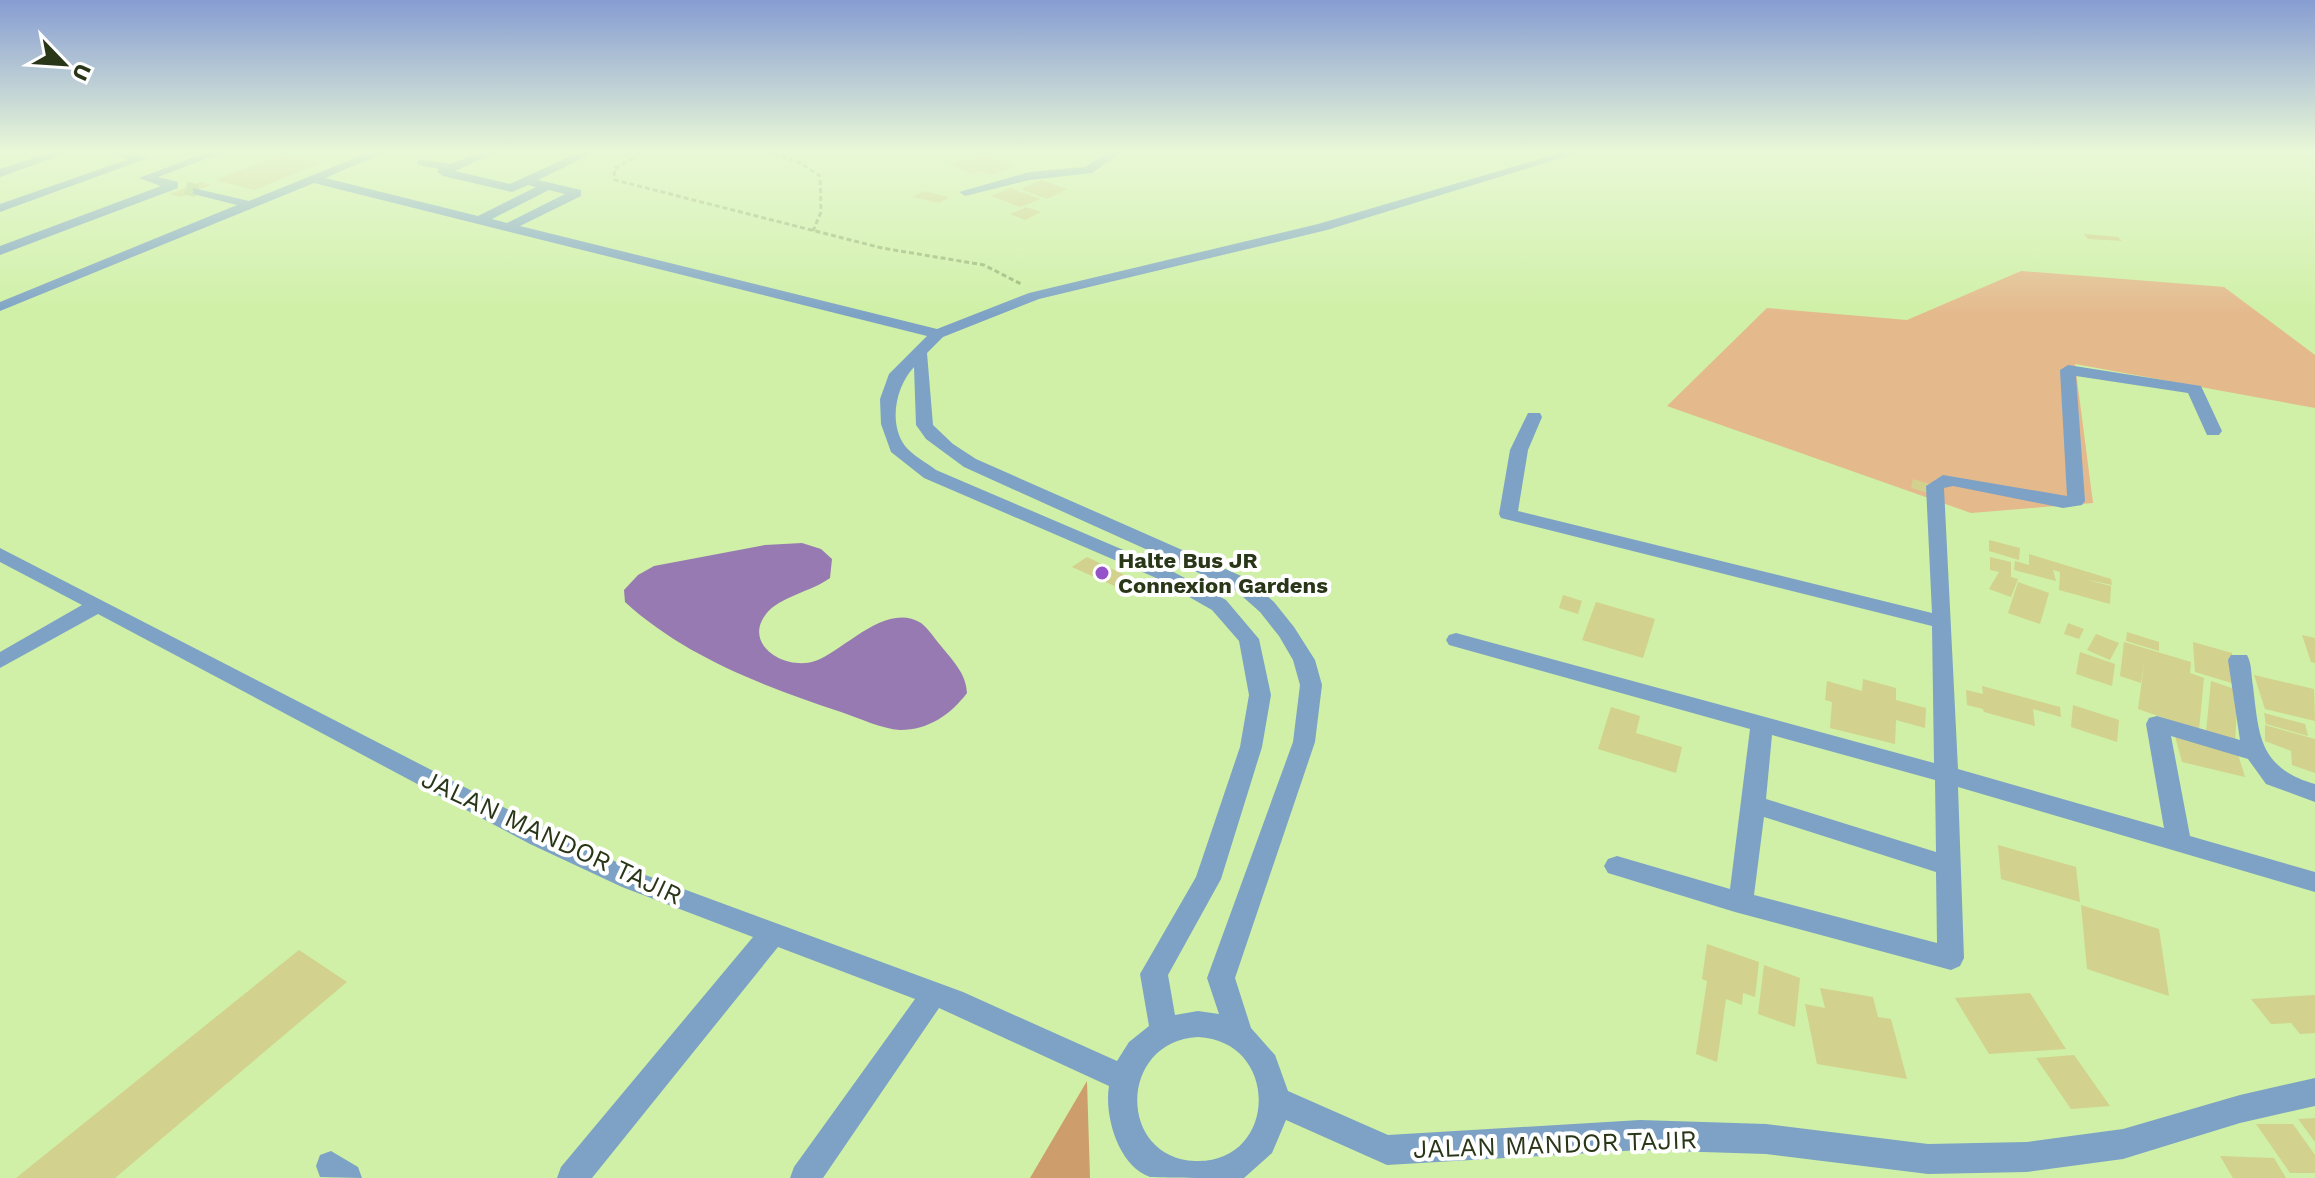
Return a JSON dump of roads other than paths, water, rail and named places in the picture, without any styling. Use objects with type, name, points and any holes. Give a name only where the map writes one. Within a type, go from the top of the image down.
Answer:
[{"type":"street","points":[[0,251],[135,205]]},
{"type":"street","points":[[0,307],[250,205]]},
{"type":"street","points":[[423,205],[938,334]]},
{"type":"street","points":[[482,219],[510,205]]},
{"type":"street","points":[[511,226],[553,205]]},
{"type":"street","points":[[1164,1032],[1154,974],[1208,879],[1251,747],[1260,695],[1249,639],[1219,605],[1161,573],[930,474],[897,448],[889,424],[888,399],[895,377],[938,334],[1034,296],[1322,227],[1396,205]]},
{"type":"street","points":[[919,350],[923,372],[919,412],[926,428],[943,447],[970,463],[1241,584],[1267,607],[1304,660],[1311,685],[1304,742],[1221,978],[1240,1037]]},
{"type":"street","points":[[1617,866],[1735,901],[1951,958],[1935,486],[1943,480],[1953,481],[2063,502],[2076,501],[2068,370],[2195,389],[2213,431]]},
{"type":"street","points":[[1534,417],[1519,450],[1508,514],[1942,622]]},
{"type":"street","name":"JALAN MANDOR TAJIR","points":[[4,561],[98,605],[539,837],[631,880],[953,1001],[1123,1078]]},
{"type":"street","points":[[0,661],[98,605]]},
{"type":"street","points":[[1456,640],[1762,727],[1947,775],[2315,882]]},
{"type":"street","points":[[2239,660],[2246,715],[2257,753],[2272,776],[2315,793]]},
{"type":"street","points":[[2179,841],[2157,724],[2257,753]]},
{"type":"street","points":[[1735,901],[1744,889],[1762,727]]},
{"type":"street","points":[[1753,804],[1949,866]]},
{"type":"street","points":[[572,1178],[772,934]]},
{"type":"street","points":[[805,1178],[927,1004]]},
{"type":"street","points":[[1189,1025],[1215,1027],[1240,1037],[1259,1053],[1273,1076],[1277,1101],[1273,1126],[1259,1149],[1237,1166],[1209,1176],[1181,1172],[1144,1152],[1130,1136],[1123,1118],[1123,1078],[1132,1058],[1146,1043],[1164,1032],[1189,1025]]},
{"type":"street","name":"JALAN MANDOR TAJIR","points":[[1277,1101],[1387,1150],[1640,1135],[1766,1139],[1930,1168],[2123,1144],[2240,1109],[2315,1092]]},
{"type":"place","name":"Halte Bus JR Connexion Gardens","points":[[1102,573]]}]
